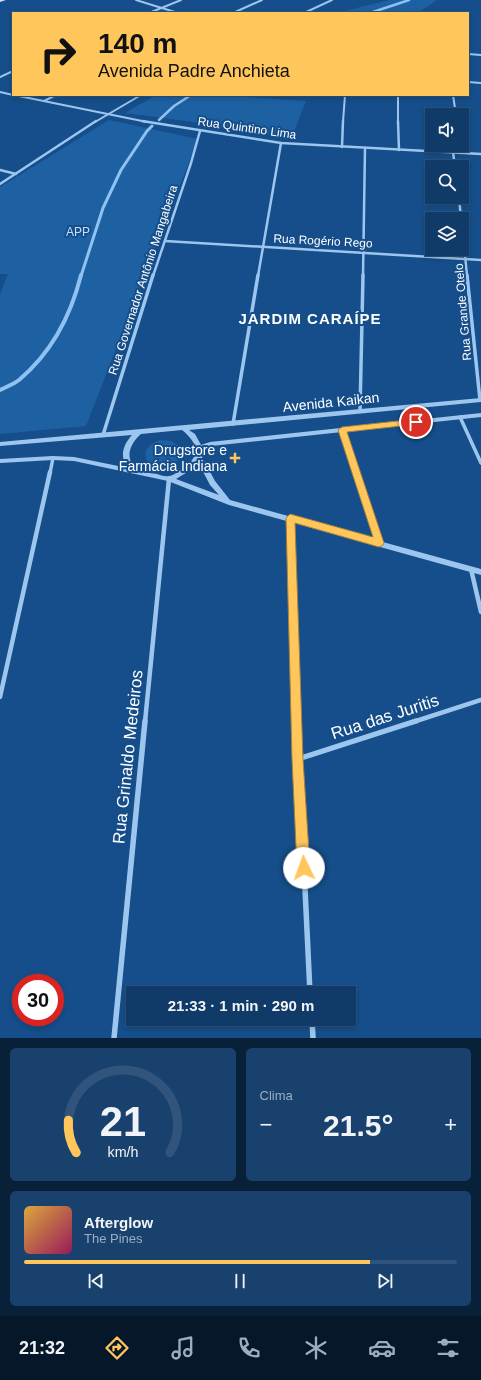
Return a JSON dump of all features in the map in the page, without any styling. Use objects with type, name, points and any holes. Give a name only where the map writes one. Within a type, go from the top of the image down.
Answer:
[{"type":"main road","points":[[0,1],[4,0]]},
{"type":"street","points":[[136,0],[175,12]]},
{"type":"street","points":[[151,12],[181,0]]},
{"type":"street","points":[[235,12],[262,0]]},
{"type":"street","points":[[306,12],[332,0]]},
{"type":"street","points":[[469,54],[481,54]]},
{"type":"street","points":[[0,77],[12,71]]},
{"type":"street","points":[[469,82],[481,83]]},
{"type":"street","name":"Rua Quintino Lima","points":[[0,92],[12,95]]},
{"type":"street","name":"Rua Quintino Lima","points":[[19,96],[200,131],[281,143],[425,151]]},
{"type":"street","points":[[44,101],[54,96]]},
{"type":"street","points":[[0,184],[107,114],[139,96]]},
{"type":"street","points":[[342,147],[345,96]]},
{"type":"street","points":[[398,96],[399,150]]},
{"type":"street","points":[[453,96],[455,108]]},
{"type":"street","name":"Rua Governador Antônio Mangabeira","points":[[104,435],[200,131]]},
{"type":"street","points":[[233,424],[281,143]]},
{"type":"street","points":[[360,411],[366,148]]},
{"type":"street","points":[[453,152],[454,160]]},
{"type":"street","name":"Rua Quintino Lima","points":[[453,152],[481,154]]},
{"type":"street","points":[[0,170],[16,174]]},
{"type":"street","name":"Rua Rogério Rego","points":[[165,241],[481,260]]},
{"type":"street","name":"Rua Grande Otelo","points":[[467,256],[480,400]]},
{"type":"street","name":"Avenida Kaikan","points":[[183,428],[480,400]]},
{"type":"street","name":"Avenida Kaikan","points":[[199,452],[210,444],[481,415]]},
{"type":"street","points":[[460,417],[481,464]]},
{"type":"street","points":[[0,444],[183,428],[196,438],[199,452],[212,482],[229,502]]},
{"type":"street","points":[[342,430],[379,543]]},
{"type":"street","points":[[138,472],[130,465],[127,459],[126,450],[131,440],[140,431]]},
{"type":"street","points":[[169,479],[190,468],[197,460],[199,452]]},
{"type":"street","points":[[0,698],[53,458]]},
{"type":"street","points":[[0,461],[53,458],[74,459],[169,479],[229,502],[481,572]]},
{"type":"street","name":"Rua Grinaldo Medeiros","points":[[114,1038],[169,479]]},
{"type":"street","points":[[290,518],[298,759],[310,986]]},
{"type":"street","points":[[471,569],[481,612]]},
{"type":"street","name":"Rua das Juritis","points":[[298,759],[481,700]]},
{"type":"street","points":[[312,1026],[313,1038]]},
{"type":"green space","points":[[390,0],[437,0],[421,11],[340,12]]},
{"type":"green space","points":[[154,96],[232,96],[306,101],[291,139],[201,123],[125,113]]},
{"type":"green space","name":"APP","points":[[109,120],[198,139],[86,426],[0,434],[0,294],[8,274],[0,274],[0,187]]},
{"type":"green space","points":[[159,440],[171,441],[179,446],[182,455],[178,460],[172,464],[159,467],[148,462],[146,450],[153,443]]},
{"type":"waterway","points":[[373,12],[409,0]]},
{"type":"waterway","points":[[159,120],[174,106],[189,96]]},
{"type":"waterway","points":[[81,276],[103,208],[121,170],[147,131],[152,126]]},
{"type":"waterway","points":[[0,390],[19,380],[41,358],[65,319],[72,304],[81,275]]},
{"type":"place","name":"Drugstore e Farmácia Indiana","points":[[235,458]]},
{"type":"district","name":"JARDIM CARAÍPE","points":[[310,318]]},
{"type":"route","points":[[304,868],[298,759],[290,518],[379,543],[342,430],[416,422]]}]
